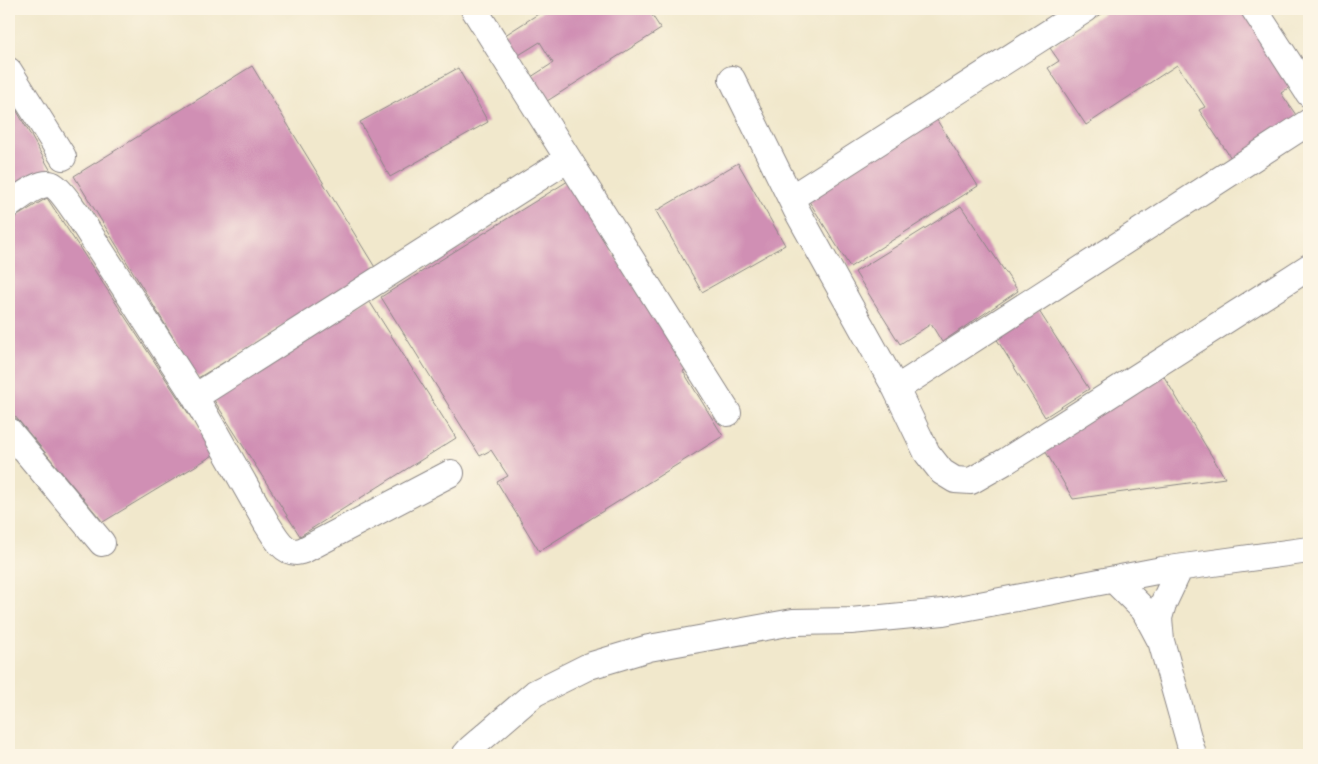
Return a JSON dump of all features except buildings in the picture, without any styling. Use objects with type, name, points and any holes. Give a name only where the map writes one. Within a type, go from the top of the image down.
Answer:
[{"type":"lane","points":[[474,9],[728,413]]},
{"type":"lane","points":[[791,198],[1086,9]]},
{"type":"lane","points":[[1254,9],[1309,94]]},
{"type":"lane","points":[[9,70],[63,157]]},
{"type":"lane","points":[[732,79],[798,212],[896,389],[927,453],[942,472],[955,480],[971,481],[1006,461],[1309,267]]},
{"type":"lane","points":[[896,389],[1309,122]]},
{"type":"lane","points":[[195,397],[568,159]]},
{"type":"lane","points":[[9,205],[35,187],[45,184],[53,185],[58,190],[77,214],[195,397],[267,524],[287,550],[295,552],[304,550],[451,473]]},
{"type":"lane","points":[[9,431],[102,543]]},
{"type":"lane","points":[[466,755],[471,748],[535,693],[589,666],[649,648],[793,622],[851,621],[943,612],[1180,568],[1309,550]]},
{"type":"lane","points":[[1180,568],[1163,604],[1159,618],[1161,641],[1193,755]]},
{"type":"lane","points":[[1114,580],[1144,610],[1161,641]]}]
